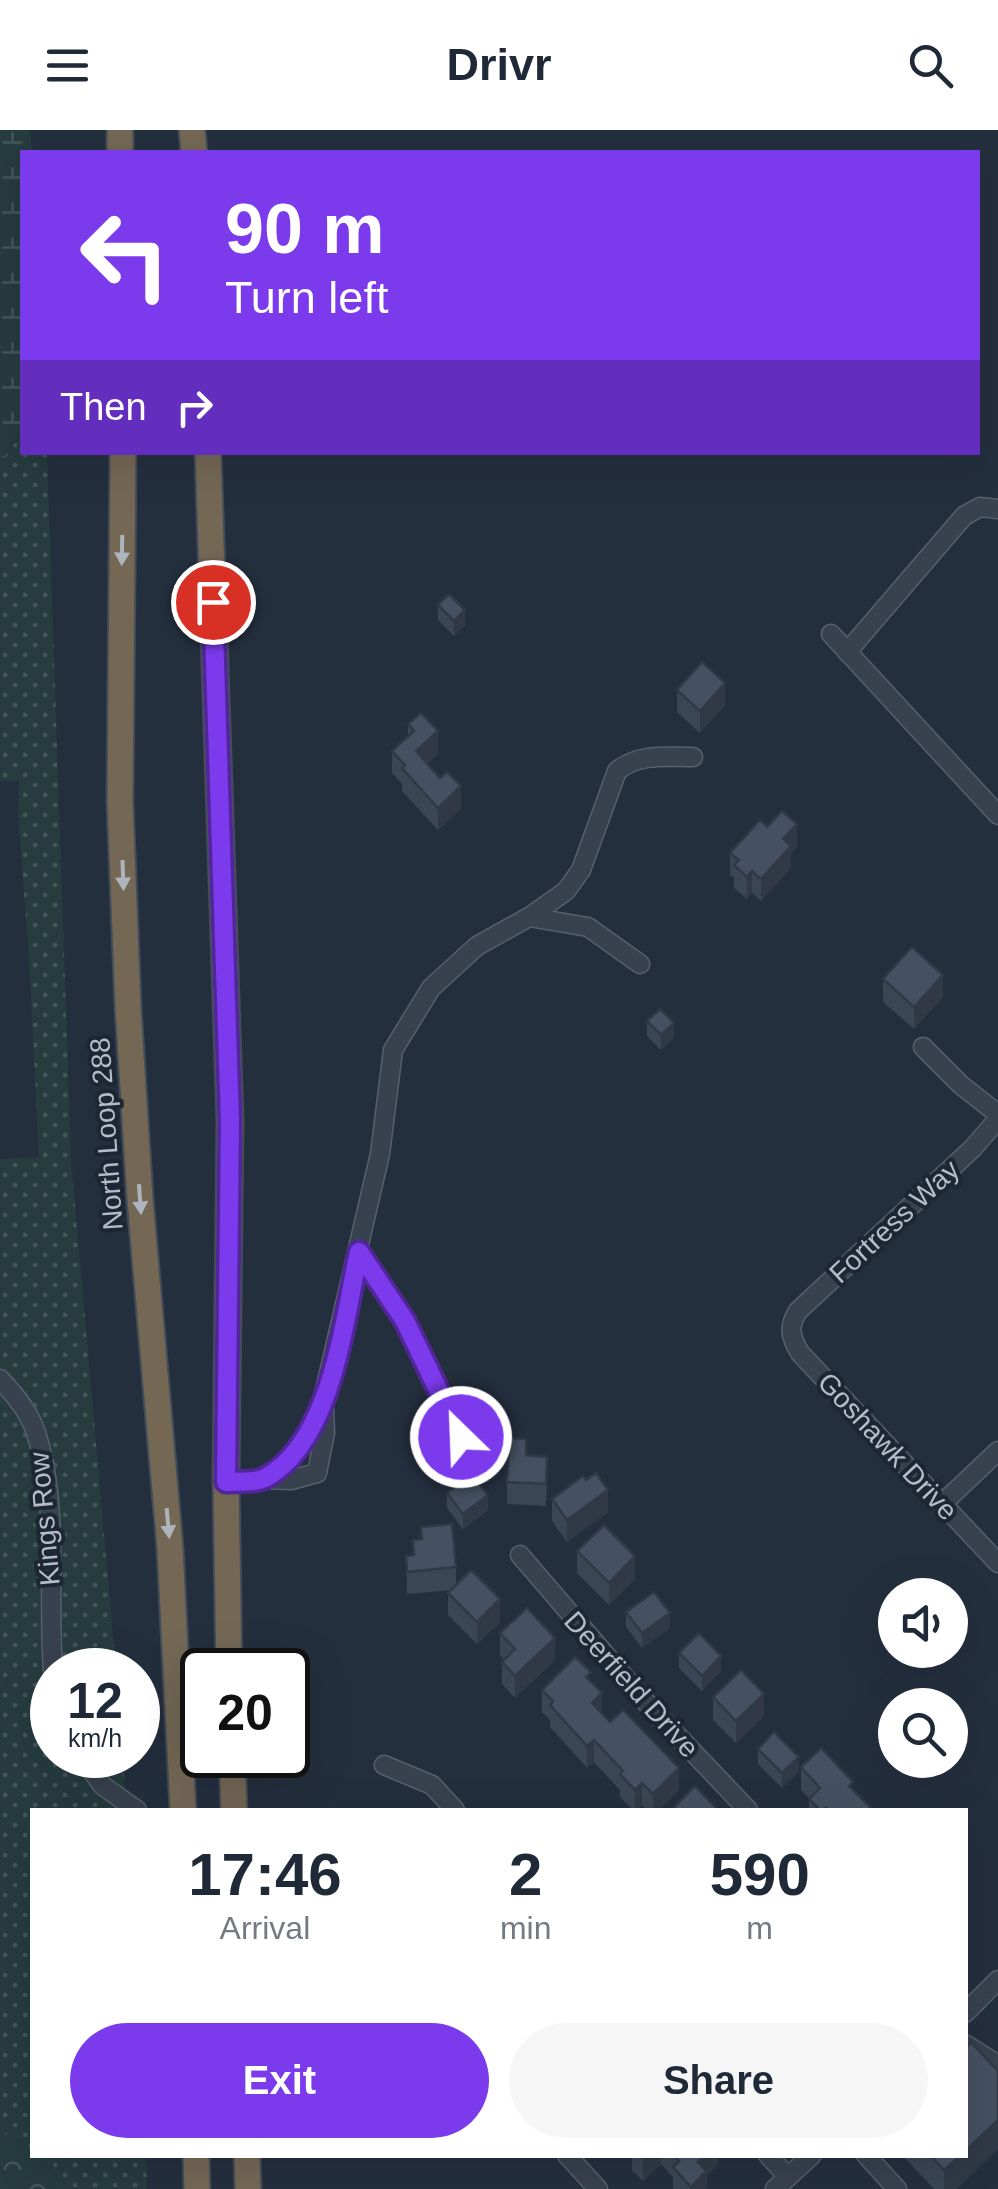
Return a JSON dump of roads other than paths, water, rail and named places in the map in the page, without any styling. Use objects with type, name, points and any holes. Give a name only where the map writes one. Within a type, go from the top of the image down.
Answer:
[{"type":"highway","name":"North Loop 288","points":[[123,455],[120,802],[128,1007],[170,1548],[183,1808]]},
{"type":"highway","points":[[208,455],[230,1121],[226,1482],[229,1648]]},
{"type":"highway","points":[[233,1778],[234,1808]]},
{"type":"highway","points":[[196,2158],[197,2189]]},
{"type":"highway","points":[[247,2158],[248,2189]]},
{"type":"street","points":[[847,652],[964,516],[980,507],[996,508]]},
{"type":"street","points":[[831,634],[998,815]]},
{"type":"street","points":[[226,1482],[291,1480],[317,1473],[325,1433],[324,1405],[380,1154],[393,1050],[431,988],[477,946],[528,918],[566,890],[581,870],[617,772],[628,762],[646,757],[693,757]]},
{"type":"street","points":[[528,918],[588,927],[640,964]]},
{"type":"street","points":[[923,1046],[998,1116]]},
{"type":"street","name":"Fortress Way","points":[[790,1324],[798,1311],[973,1148],[998,1116]]},
{"type":"street","points":[[359,1252],[405,1321],[461,1437]]},
{"type":"street","name":"Goshawk Drive","points":[[790,1324],[800,1352],[998,1563]]},
{"type":"street","name":"Kings Row","points":[[0,1378],[27,1414],[43,1463],[52,1648]]},
{"type":"street","points":[[262,1480],[292,1457],[324,1405]]},
{"type":"street","points":[[942,1504],[998,1451]]},
{"type":"street","name":"Deerfield Drive","points":[[520,1556],[652,1709],[746,1808]]},
{"type":"street","points":[[384,1765],[432,1785],[453,1808]]},
{"type":"street","points":[[97,1778],[134,1808]]},
{"type":"street","points":[[968,2010],[998,1980]]},
{"type":"street","points":[[968,2046],[998,2065]]},
{"type":"street","points":[[569,2158],[598,2189]]},
{"type":"street","points":[[770,2158],[782,2183],[809,2158]]},
{"type":"street","points":[[869,2158],[897,2189]]}]
